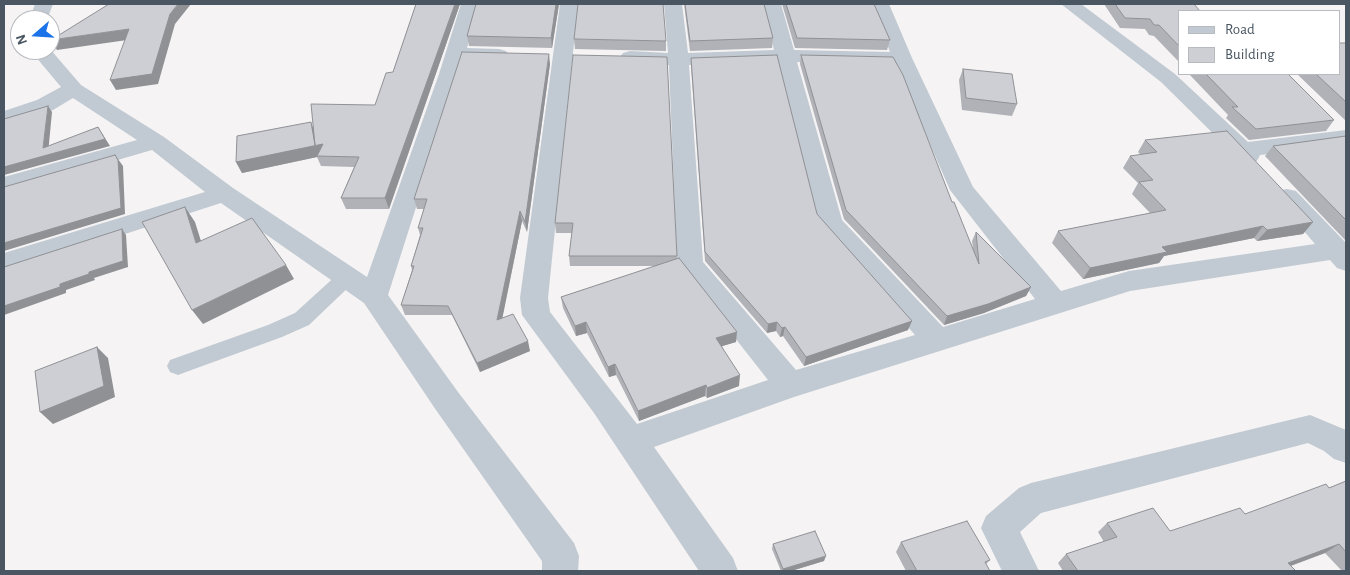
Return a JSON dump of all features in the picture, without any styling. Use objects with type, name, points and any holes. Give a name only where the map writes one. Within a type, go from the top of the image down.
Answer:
[{"type":"street","points":[[374,296],[456,54],[470,4]]},
{"type":"street","points":[[569,4],[534,298],[536,315],[605,404],[720,571]]},
{"type":"street","points":[[673,4],[679,59],[690,264],[790,385]]},
{"type":"street","points":[[772,4],[784,56],[830,224],[938,341]]},
{"type":"street","points":[[880,4],[902,58],[962,190],[1055,304]]},
{"type":"street","points":[[1070,4],[1168,78],[1243,150],[1342,256]]},
{"type":"street","points":[[456,54],[514,55]]},
{"type":"street","points":[[611,57],[679,59],[784,56],[902,58]]},
{"type":"street","points":[[49,60],[74,89],[156,142],[224,194],[374,296],[561,556],[560,571]]},
{"type":"street","points":[[4,118],[45,105],[74,89]]},
{"type":"street","points":[[1243,150],[1342,131]]},
{"type":"street","points":[[4,185],[156,142]]},
{"type":"street","points":[[4,262],[224,194]]},
{"type":"street","points":[[630,441],[790,385],[1128,281],[1342,256]]},
{"type":"street","points":[[1021,571],[998,528],[1031,499],[1310,429],[1336,441],[1346,449]]},
{"type":"lane","points":[[178,366],[275,331],[302,319],[347,278]]},
{"type":"building","points":[[109,4],[178,4],[170,14],[152,74],[110,80],[129,29],[60,39],[60,34]]},
{"type":"building","points":[[416,4],[455,4],[385,198],[341,198],[359,157],[317,156],[323,144],[236,162],[237,136],[311,122],[315,145],[311,104],[375,105],[386,73],[393,72]]},
{"type":"building","points":[[476,4],[556,4],[551,38],[467,36]]},
{"type":"building","points":[[578,4],[663,4],[666,41],[574,39]]},
{"type":"building","points":[[685,4],[764,4],[773,38],[690,41]]},
{"type":"building","points":[[786,4],[874,4],[890,40],[797,38]]},
{"type":"building","points":[[1115,4],[1194,4],[1199,10],[1178,10],[1178,45],[1159,25],[1154,25],[1150,19],[1125,18]]},
{"type":"building","points":[[1340,43],[1346,43],[1346,102],[1317,75],[1340,75]]},
{"type":"building","points":[[462,52],[549,54],[525,222],[520,211],[497,320],[513,314],[528,341],[477,363],[448,306],[401,305],[414,266],[411,266],[423,228],[418,228],[427,199],[414,199]]},
{"type":"building","points":[[573,55],[667,57],[677,256],[569,256],[573,223],[555,223]]},
{"type":"building","points":[[777,55],[817,214],[912,321],[806,357],[785,327],[782,328],[777,322],[768,324],[705,252],[691,58]]},
{"type":"building","points":[[801,55],[893,57],[903,75],[952,202],[954,202],[979,264],[976,232],[1031,287],[988,304],[947,316],[846,210]]},
{"type":"building","points":[[963,69],[1012,74],[1017,104],[966,98]]},
{"type":"building","points":[[1207,75],[1289,75],[1334,120],[1256,129],[1232,107],[1238,107]]},
{"type":"building","points":[[48,106],[43,148],[98,127],[105,139],[4,167],[4,119]]},
{"type":"building","points":[[1227,131],[1313,222],[1267,230],[1263,226],[1162,247],[1167,252],[1090,268],[1058,231],[1166,210],[1139,182],[1153,180],[1130,156],[1157,152],[1145,140]]},
{"type":"building","points":[[1346,136],[1346,220],[1273,146]]},
{"type":"building","points":[[115,155],[118,160],[121,208],[4,243],[4,187]]},
{"type":"building","points":[[185,207],[196,243],[252,218],[286,265],[192,310],[142,222]]},
{"type":"building","points":[[122,229],[123,261],[89,272],[89,274],[60,284],[60,287],[4,306],[4,267]]},
{"type":"building","points":[[679,258],[737,332],[716,338],[740,375],[707,388],[706,385],[638,411],[615,364],[608,367],[586,322],[575,326],[561,297]]},
{"type":"building","points":[[97,347],[104,386],[40,412],[35,371]]},
{"type":"building","points":[[1346,481],[1346,552],[1339,544],[1288,563],[1296,571],[1078,571],[1066,554],[1117,537],[1107,523],[1153,508],[1170,531],[1240,508],[1245,514],[1326,484],[1329,488]]},
{"type":"building","points":[[967,521],[990,560],[985,562],[990,571],[917,571],[901,542]]},
{"type":"building","points":[[815,531],[826,556],[783,569],[773,544]]}]
